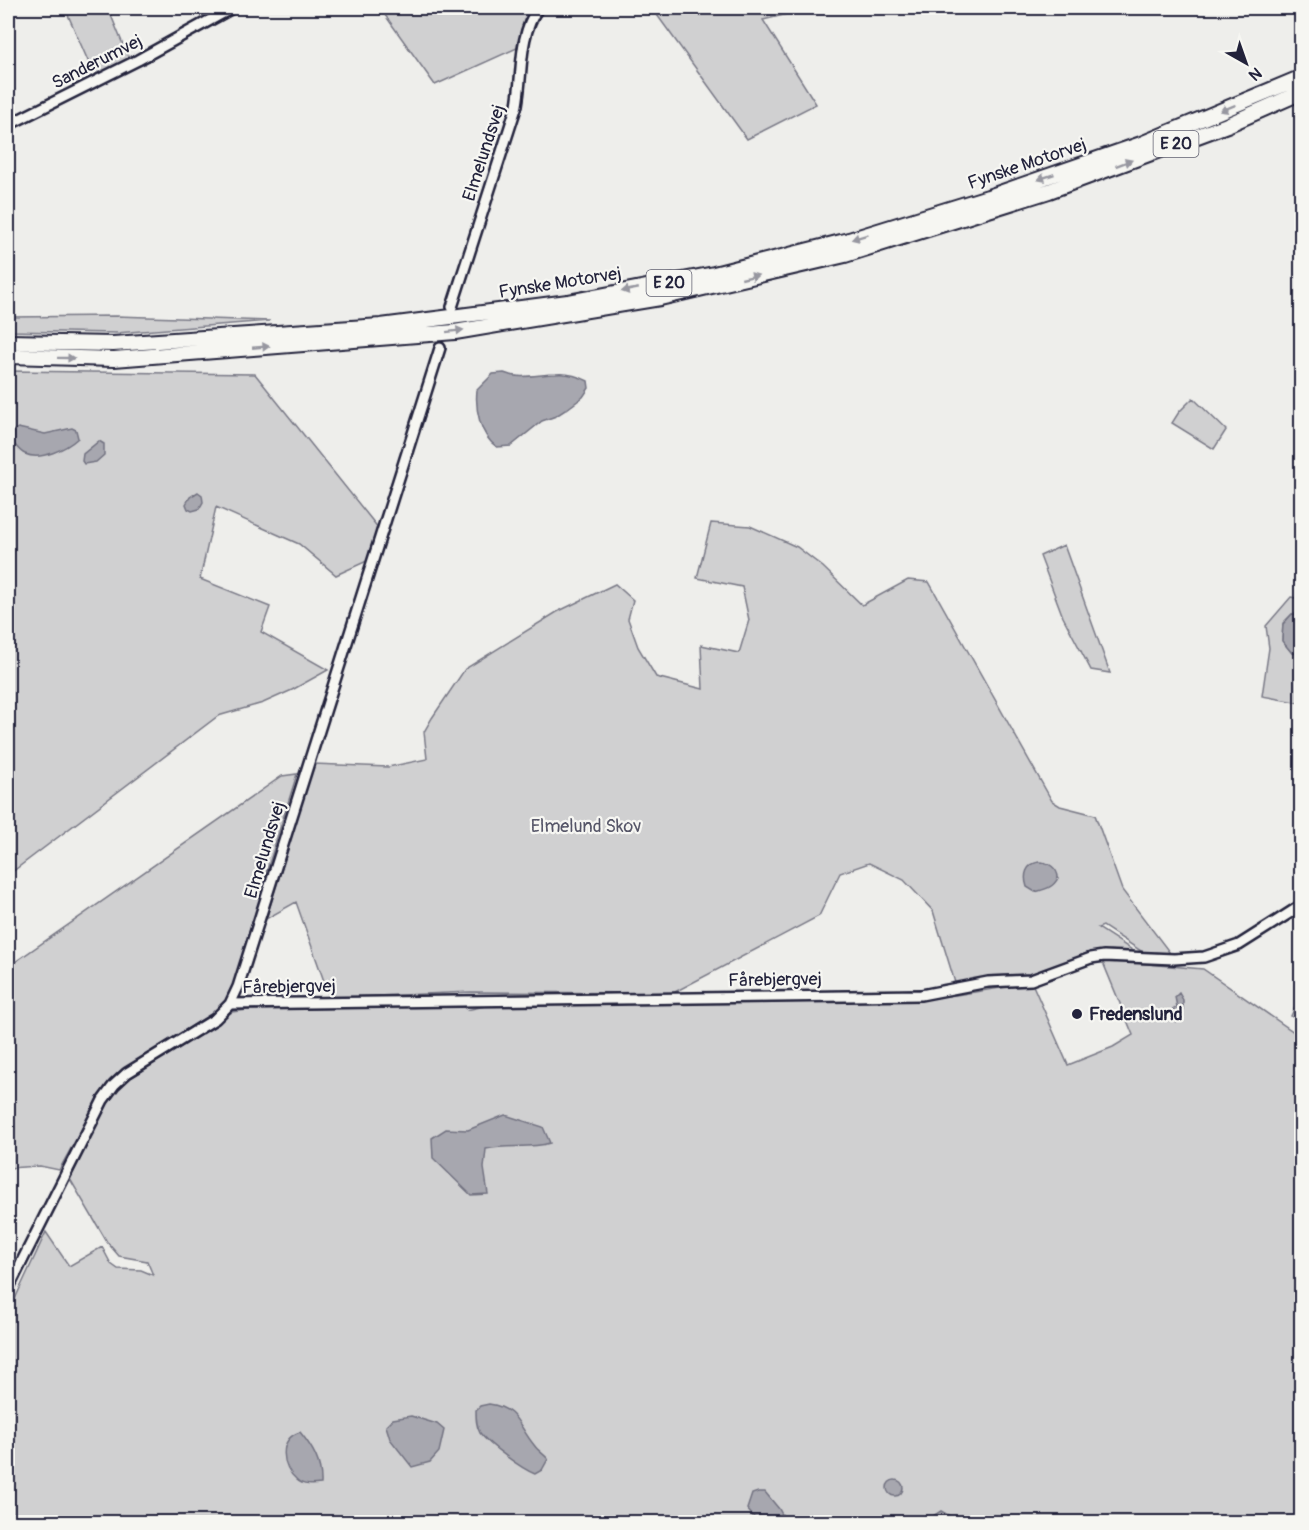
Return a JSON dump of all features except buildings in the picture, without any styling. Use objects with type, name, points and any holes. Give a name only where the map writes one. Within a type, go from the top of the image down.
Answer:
[{"type":"highway","name":"Fynske Motorvej","points":[[8,342],[113,344],[381,326],[568,302],[714,274],[849,240],[988,197],[1142,144],[1302,77]]},
{"type":"highway","name":"Fynske Motorvej","points":[[8,356],[114,359],[455,332],[660,298],[845,255],[1049,191],[1227,125],[1302,92]]},
{"type":"street","name":"Sanderumvej","points":[[8,125],[138,60],[232,8]]},
{"type":"street","name":"Elmelundsvej","points":[[452,307],[517,105],[521,82],[523,40],[526,28],[538,8]]},
{"type":"street","name":"Elmelundsvej","points":[[8,1289],[103,1100],[114,1085],[127,1072],[215,1019],[230,1004],[238,987],[440,348]]},
{"type":"street","name":"Fårebjergvej","points":[[230,1004],[921,995],[988,982],[1031,980],[1091,958],[1104,956],[1174,959],[1204,957],[1239,945],[1302,905]]},
{"type":"green space","points":[[65,8],[108,8],[129,59],[95,77]]},
{"type":"green space","points":[[380,8],[531,8],[517,48],[435,85]]},
{"type":"green space","points":[[652,8],[812,8],[763,20],[816,104],[747,139]]},
{"type":"green space","points":[[116,316],[270,321],[116,333],[8,331],[8,317]]},
{"type":"green space","points":[[8,371],[255,374],[379,529],[367,561],[336,575],[299,544],[216,507],[200,579],[270,607],[261,632],[328,670],[263,703],[218,716],[8,875]]},
{"type":"green space","points":[[1193,398],[1226,430],[1214,449],[1172,423]]},
{"type":"green space","name":"Elmelund Skov","points":[[711,523],[750,526],[797,547],[823,567],[862,605],[908,580],[929,582],[1052,801],[1060,806],[1095,815],[1122,890],[1170,953],[1147,955],[1103,926],[1098,928],[1140,955],[1104,953],[1028,976],[956,986],[933,911],[904,880],[869,863],[840,873],[819,916],[673,993],[471,992],[330,998],[296,902],[266,919],[314,764],[388,767],[427,759],[424,732],[465,669],[557,612],[615,584],[633,600],[628,619],[638,647],[656,677],[703,689],[701,645],[739,653],[749,620],[742,587],[697,578]]},
{"type":"green space","points":[[1064,545],[1110,673],[1091,670],[1063,617],[1040,556]]},
{"type":"green space","points":[[1291,597],[1301,599],[1301,615],[1292,614],[1283,623],[1282,640],[1292,653],[1301,654],[1301,703],[1262,696],[1269,648],[1266,626]]},
{"type":"green space","points":[[297,774],[265,877],[261,906],[237,979],[227,999],[217,1010],[121,1071],[106,1085],[59,1170],[40,1166],[8,1168],[8,967],[282,776]]},
{"type":"green space","points":[[1102,960],[1203,969],[1301,1037],[1301,1522],[8,1522],[8,1314],[46,1232],[69,1266],[102,1247],[111,1264],[118,1269],[141,1270],[153,1275],[147,1261],[119,1256],[107,1242],[70,1179],[111,1096],[127,1080],[210,1029],[232,1012],[462,1005],[467,1010],[485,1006],[896,1001],[956,995],[1032,983],[1068,1065],[1113,1047],[1133,1035]]},
{"type":"green space","points":[[1301,994],[1302,1023],[1291,1016]]},
{"type":"shaded area","points":[[493,374],[523,376],[568,374],[588,381],[589,388],[583,397],[567,409],[542,421],[511,446],[497,447],[486,436],[480,422],[477,390]]},
{"type":"shaded area","points":[[18,428],[45,434],[72,428],[76,430],[78,438],[53,453],[31,456],[20,451],[14,444],[13,431]]},
{"type":"shaded area","points":[[99,441],[104,444],[104,455],[96,462],[84,464],[83,454]]},
{"type":"shaded area","points":[[198,492],[202,495],[203,502],[199,509],[192,511],[186,504],[190,497]]},
{"type":"shaded area","points":[[1292,614],[1301,615],[1301,654],[1292,653],[1282,641],[1283,624]]},
{"type":"shaded area","points":[[1039,862],[1052,866],[1058,878],[1051,886],[1035,892],[1027,887],[1025,878],[1028,868]]},
{"type":"shaded area","points":[[1179,993],[1183,1000],[1183,1017],[1176,1022],[1169,1016],[1171,1011],[1177,1007],[1175,997]]},
{"type":"shaded area","points":[[505,1115],[543,1127],[550,1143],[486,1149],[484,1168],[488,1194],[471,1195],[433,1158],[432,1138],[446,1129],[468,1130]]},
{"type":"shaded area","points":[[489,1404],[506,1409],[512,1414],[536,1447],[548,1459],[542,1470],[535,1474],[522,1467],[484,1438],[477,1425],[476,1410],[480,1406]]},
{"type":"shaded area","points":[[411,1416],[437,1424],[444,1430],[439,1452],[430,1462],[412,1467],[390,1439],[386,1426],[393,1419]]},
{"type":"shaded area","points":[[300,1432],[316,1456],[321,1484],[311,1485],[297,1480],[285,1461],[284,1453],[288,1440]]},
{"type":"shaded area","points":[[892,1480],[898,1480],[903,1488],[901,1494],[892,1496],[887,1491],[887,1485]]},
{"type":"shaded area","points":[[765,1492],[786,1522],[758,1522],[747,1509],[752,1494]]},
{"type":"shaded area","points":[[941,1511],[960,1522],[930,1522],[933,1516]]},
{"type":"place","name":"Fredenslund","points":[[1077,1014]]}]
